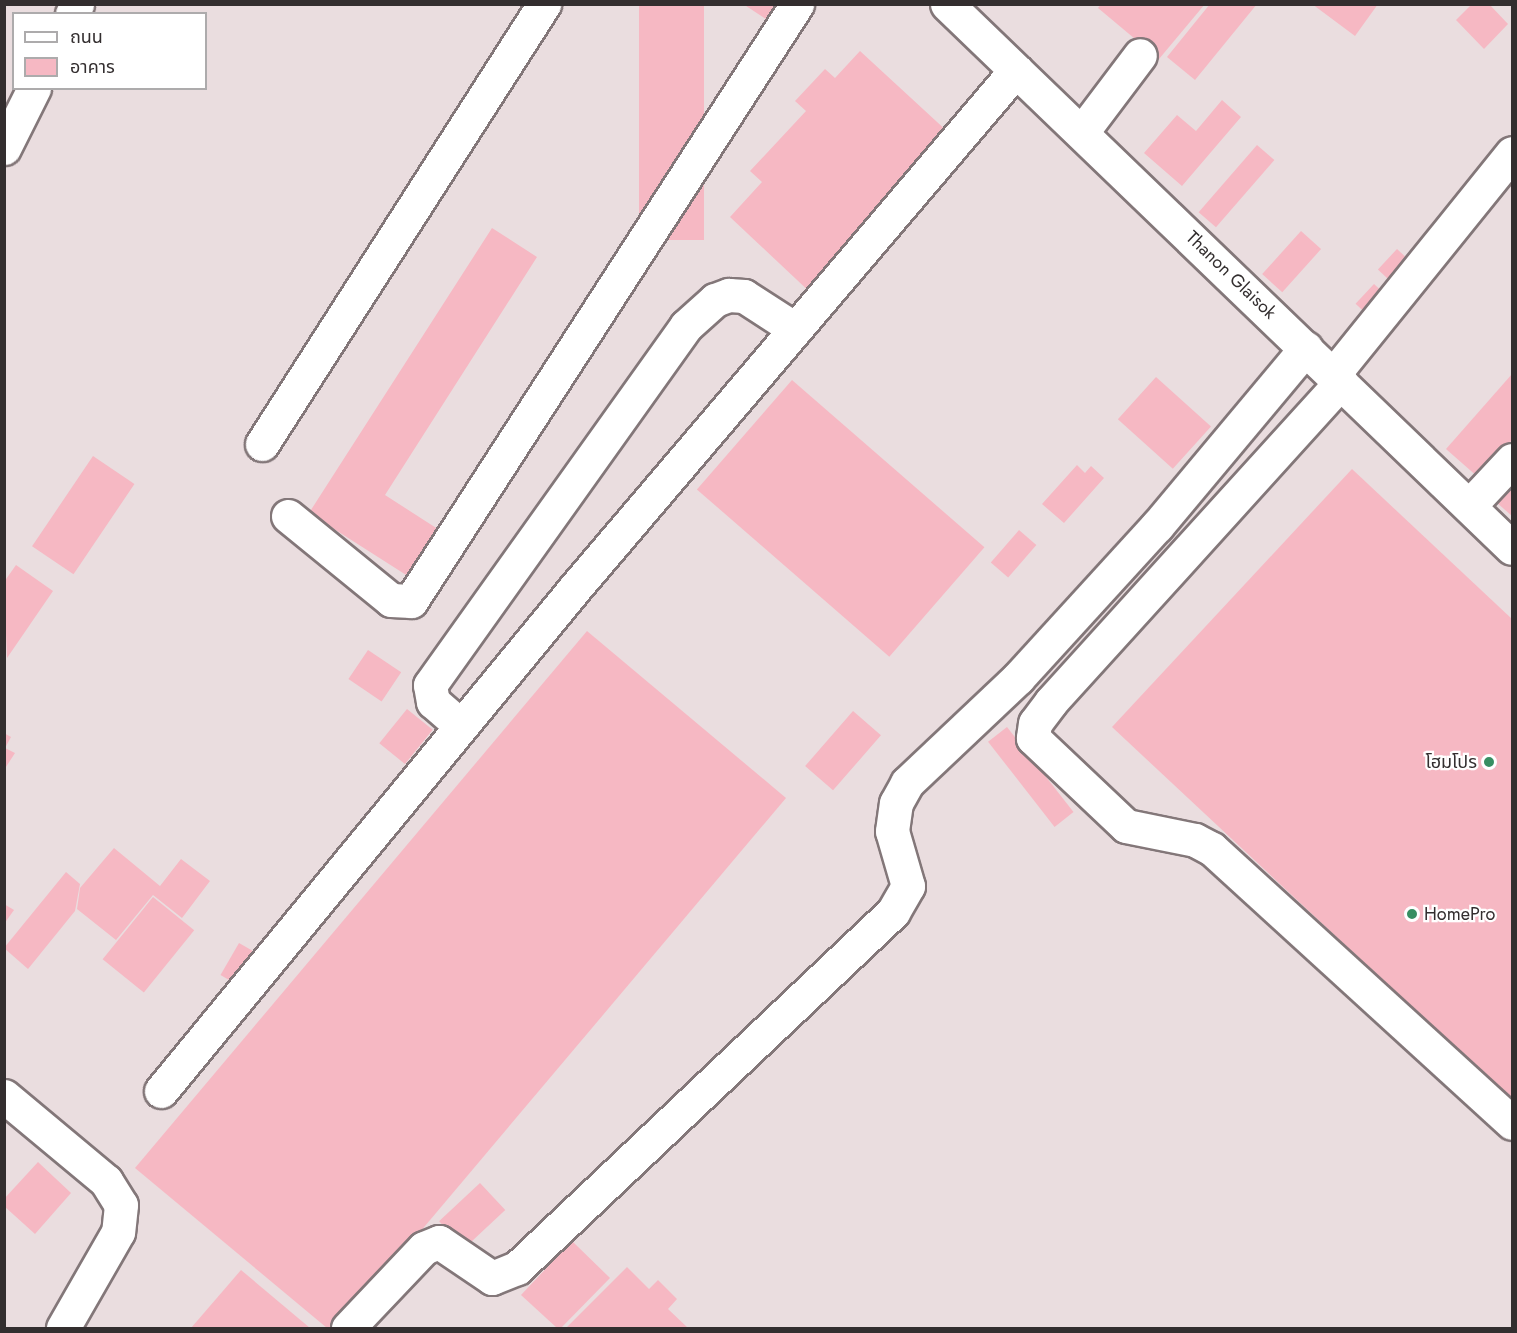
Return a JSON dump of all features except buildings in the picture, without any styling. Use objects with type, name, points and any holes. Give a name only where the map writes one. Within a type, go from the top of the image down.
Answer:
[{"type":"street","points":[[262,444],[544,4]]},
{"type":"street","points":[[288,516],[391,600],[411,601],[797,4]]},
{"type":"street","name":"Thanon Glaisok","points":[[947,4],[1512,548]]},
{"type":"street","points":[[1082,132],[1140,55]]},
{"type":"street","points":[[161,1090],[461,726],[1016,70]]},
{"type":"street","points":[[4,148],[33,90]]},
{"type":"street","points":[[1512,153],[1337,378],[1051,702],[1035,723],[1033,738],[1126,826],[1195,840],[1212,849],[1512,1123]]},
{"type":"street","points":[[461,726],[433,702],[430,685],[686,326],[716,300],[729,295],[744,296],[795,329]]},
{"type":"street","points":[[348,1329],[424,1248],[439,1242],[492,1278],[517,1268],[893,912],[908,886],[892,831],[896,803],[907,783],[1018,678],[1157,526],[1306,348]]},
{"type":"street","points":[[1469,506],[1512,460]]},
{"type":"street","points":[[4,1096],[106,1181],[121,1205],[118,1232],[63,1329]]},
{"type":"place","name":"โฮมโปร","points":[[1489,762]]},
{"type":"place","name":"HomePro","points":[[1412,914]]}]
